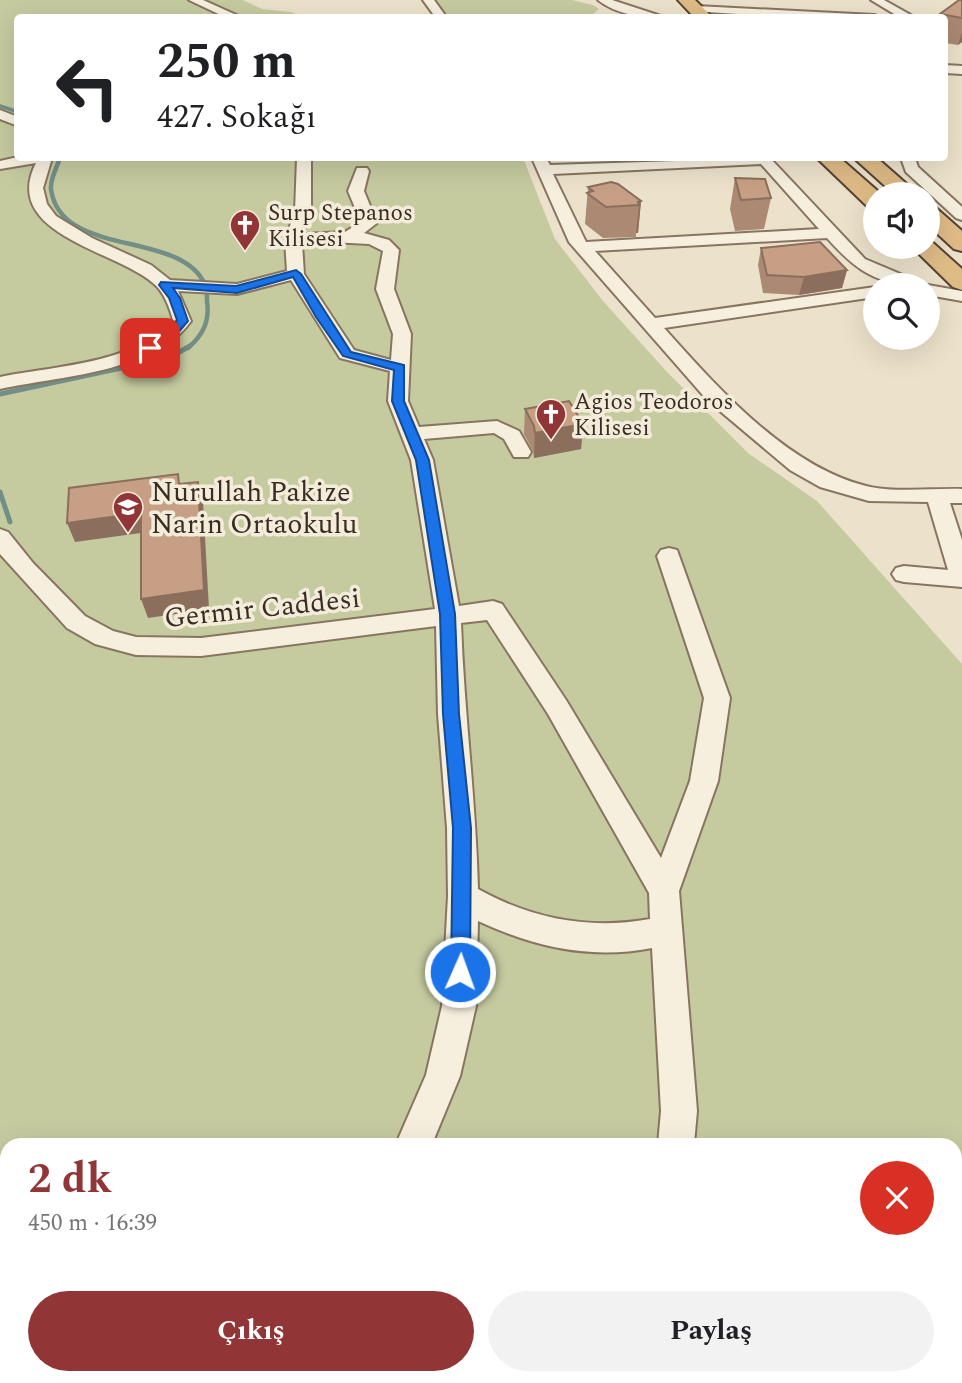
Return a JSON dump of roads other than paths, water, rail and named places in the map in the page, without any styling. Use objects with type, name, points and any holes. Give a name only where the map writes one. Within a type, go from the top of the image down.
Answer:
[{"type":"highway","points":[[658,0],[673,14]]},
{"type":"highway","points":[[831,161],[863,190]]},
{"type":"highway","points":[[868,161],[892,182]]},
{"type":"highway","points":[[940,224],[962,244]]},
{"type":"highway","points":[[937,259],[962,282]]},
{"type":"street","points":[[194,0],[228,14]]},
{"type":"street","points":[[428,0],[439,14]]},
{"type":"street","points":[[603,0],[621,9],[644,14]]},
{"type":"street","points":[[749,0],[766,14]]},
{"type":"street","points":[[876,0],[903,14]]},
{"type":"street","points":[[696,9],[755,14]]},
{"type":"street","points":[[0,164],[18,161]]},
{"type":"street","points":[[0,383],[122,357],[160,343],[175,332],[182,321],[174,298],[164,285],[140,265],[81,239],[46,214],[35,191],[36,177],[44,161]]},
{"type":"street","points":[[304,161],[303,212],[293,240],[296,274],[347,354],[400,368]]},
{"type":"street","points":[[675,161],[542,164],[575,239],[715,397],[806,472],[841,487],[869,494],[962,496]]},
{"type":"street","points":[[766,161],[859,264],[881,273]]},
{"type":"street","points":[[909,161],[911,169],[962,215]]},
{"type":"street","points":[[348,237],[369,223],[356,191],[362,171]]},
{"type":"street","points":[[582,247],[831,233]]},
{"type":"street","points":[[293,240],[348,237],[375,240],[391,250],[385,289],[402,334],[398,401],[422,460],[448,614],[451,714],[462,828],[463,896],[458,1006],[453,1041],[443,1076],[417,1138]]},
{"type":"street","points":[[164,285],[237,289],[296,274]]},
{"type":"street","points":[[940,292],[962,296]]},
{"type":"street","points":[[652,324],[863,294]]},
{"type":"street","points":[[412,434],[497,427],[512,435],[521,452]]},
{"type":"street","points":[[904,574],[962,578],[937,495]]},
{"type":"street","name":"Germir Caddesi","points":[[0,537],[31,576],[78,623],[93,633],[131,645],[201,648],[493,610],[557,707],[664,891]]},
{"type":"street","points":[[669,556],[717,698],[704,781],[664,891],[679,1111],[677,1138]]},
{"type":"street","points":[[463,896],[488,912],[546,934],[608,940],[667,930]]},
{"type":"waterway","points":[[0,106],[14,111]]},
{"type":"waterway","points":[[59,161],[51,189],[59,211],[76,226],[172,256],[192,268],[205,285],[208,308],[206,321],[198,338],[190,346]]},
{"type":"waterway","points":[[0,394],[140,364],[174,355],[190,346]]},
{"type":"waterway","points":[[0,492],[10,522]]},
{"type":"place","name":"Surp Stepanos Kilisesi","points":[[245,252]]},
{"type":"place","name":"Agios Teodoros Kilisesi","points":[[551,441]]},
{"type":"place","name":"Nurullah Pakize Narin Ortaokulu","points":[[128,534]]}]
